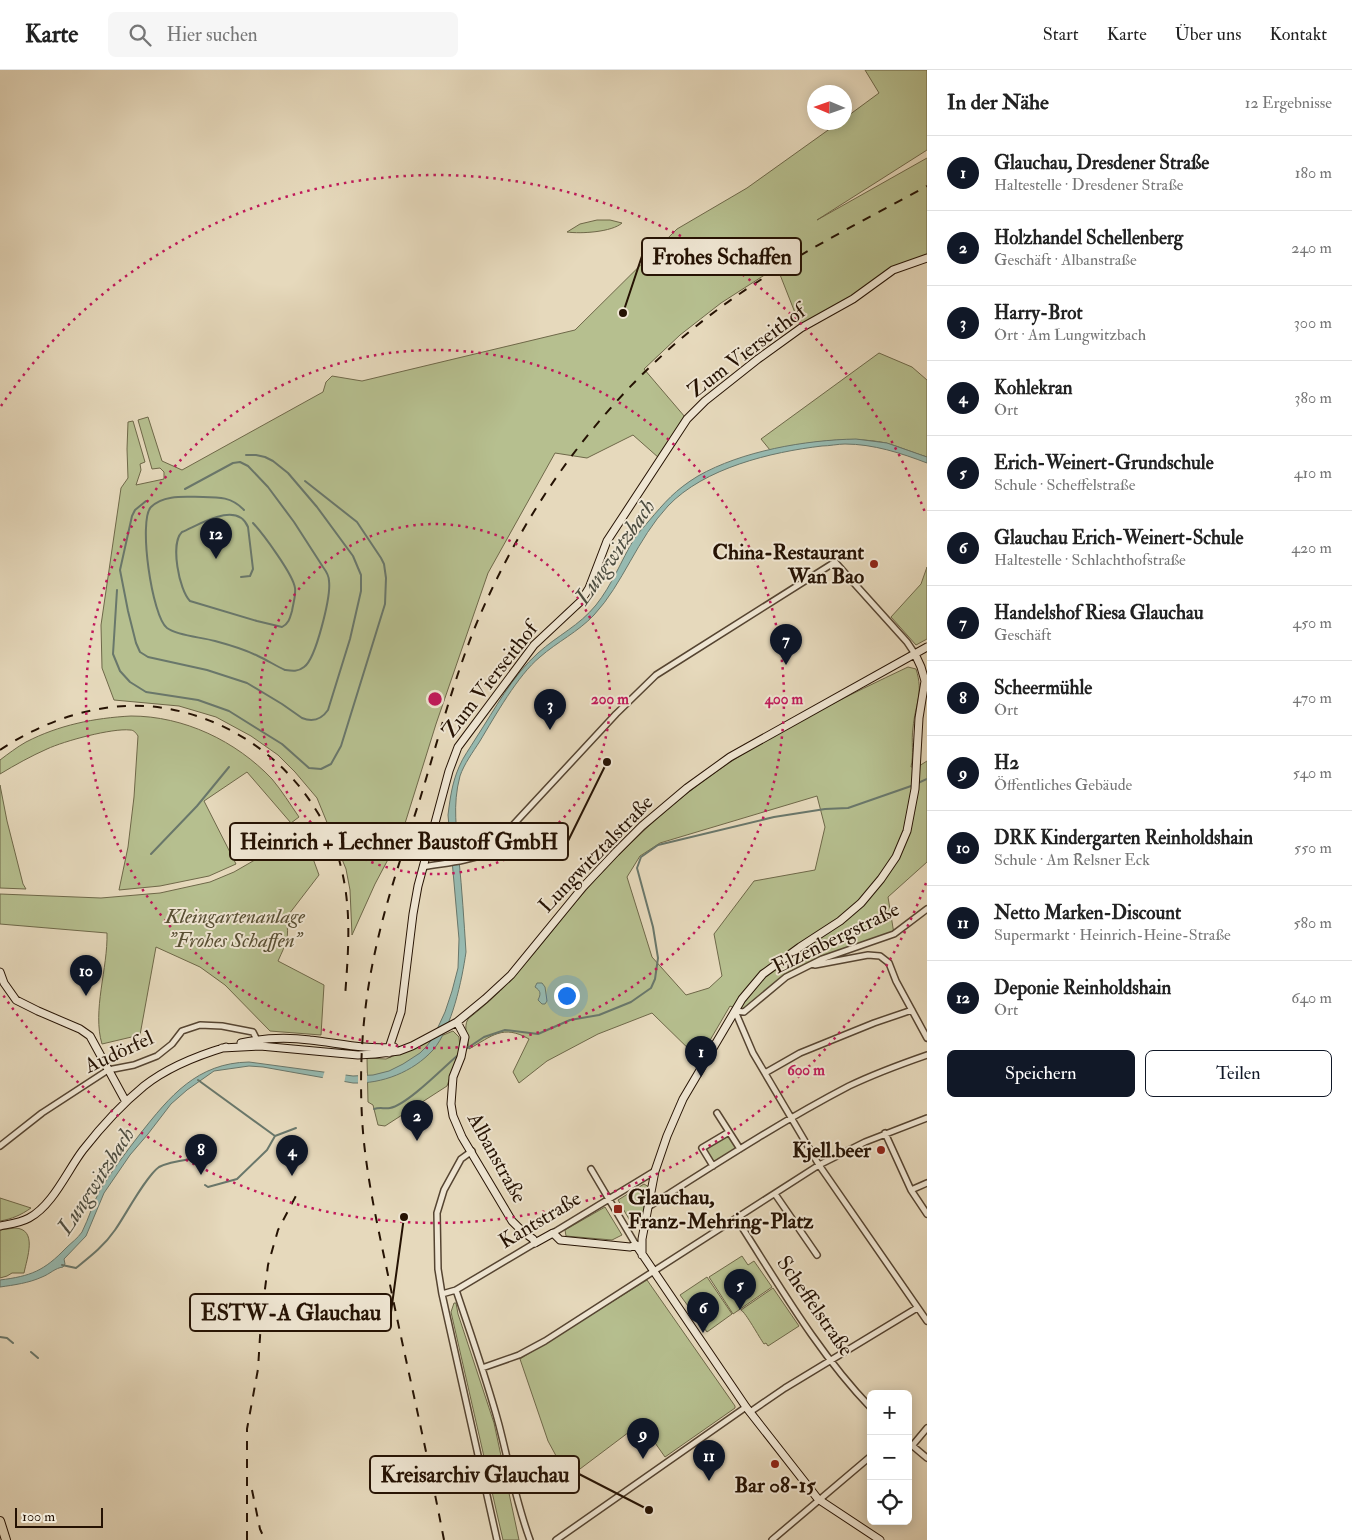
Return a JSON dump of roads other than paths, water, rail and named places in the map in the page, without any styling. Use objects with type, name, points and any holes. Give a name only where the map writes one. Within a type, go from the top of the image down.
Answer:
[{"type":"main road","points":[[0,1521],[6,1540]]},
{"type":"street","name":"Zum Vierseithof","points":[[389,1050],[401,1012],[413,914],[423,867],[449,771],[458,747],[534,645],[580,601],[589,588],[607,541],[687,419],[705,401],[750,365],[802,328],[853,299],[893,270],[927,258]]},
{"type":"street","points":[[423,867],[464,861],[487,854],[616,714],[656,675],[835,562],[907,642],[915,654],[925,681],[918,718],[916,789],[908,831],[896,857],[861,903],[840,921],[763,974],[742,999],[678,1110],[667,1136],[655,1171],[642,1238],[642,1255]]},
{"type":"street","name":"Lungwitztalstraße","points":[[389,1050],[399,1051],[420,1043],[454,1024],[485,1000],[511,975],[583,887],[623,845],[642,826],[687,788],[730,757],[927,648]]},
{"type":"street","name":"Elzenbergstraße","points":[[735,1011],[744,1012],[786,977],[807,966],[894,934],[927,909]]},
{"type":"street","points":[[807,966],[868,955],[880,956],[889,963],[896,981],[927,1038]]},
{"type":"street","points":[[0,972],[4,983],[16,1000],[80,1029],[90,1036],[126,1102]]},
{"type":"street","points":[[764,1073],[800,1053],[912,1010]]},
{"type":"street","points":[[735,1011],[764,1073],[819,1165],[917,1308],[925,1315],[927,1321]]},
{"type":"street","name":"Albanstraße","points":[[454,1024],[465,1038],[454,1077],[451,1104],[453,1116],[462,1137],[512,1221],[533,1239],[535,1243]]},
{"type":"street","name":"Audörfel","points":[[0,1146],[42,1113],[108,1070],[134,1065],[158,1056],[172,1044],[182,1031],[200,1025],[222,1026],[253,1032],[257,1040]]},
{"type":"street","points":[[0,1226],[14,1224],[41,1209],[84,1148],[126,1102],[144,1086],[176,1065],[222,1048],[276,1038],[389,1050]]},
{"type":"street","points":[[222,1048],[260,1046],[358,1055],[389,1050]]},
{"type":"street","points":[[648,1207],[740,1149],[850,1086],[927,1055]]},
{"type":"street","points":[[717,1113],[740,1149]]},
{"type":"street","points":[[482,1368],[519,1355],[545,1340],[819,1165],[865,1142],[927,1118]]},
{"type":"street","points":[[713,1166],[702,1148],[729,1132]]},
{"type":"street","points":[[886,1133],[911,1190],[927,1214]]},
{"type":"street","points":[[472,1151],[461,1159],[444,1190],[437,1212],[438,1270],[497,1540]]},
{"type":"street","points":[[592,1169],[642,1255],[748,1410],[818,1500],[880,1540]]},
{"type":"street","name":"Kantstraße","points":[[442,1294],[456,1290],[655,1171]]},
{"type":"street","points":[[911,1190],[927,1183]]},
{"type":"street","points":[[775,1194],[816,1255]]},
{"type":"street","name":"Scheffelstraße","points":[[736,1218],[813,1336],[867,1403]]},
{"type":"street","points":[[553,1232],[560,1240],[630,1247],[636,1245],[642,1238]]},
{"type":"street","points":[[456,1290],[482,1368],[520,1512],[530,1540]]},
{"type":"street","points":[[556,1540],[748,1410],[766,1401],[917,1308]]},
{"type":"street","points":[[912,1442],[927,1428]]},
{"type":"street","points":[[912,1446],[927,1458]]},
{"type":"street","points":[[772,1540],[867,1459]]},
{"type":"street","points":[[869,1533],[873,1538],[872,1540]]},
{"type":"water","points":[[856,439],[887,443],[927,457],[927,463],[876,447],[839,444],[802,449],[760,458],[739,464],[700,481],[668,506],[657,519],[613,590],[594,615],[540,657],[515,685],[469,758],[460,776],[456,797],[456,818],[466,952],[459,990],[451,1017],[440,1041],[425,1058],[396,1075],[364,1083],[353,1083],[263,1067],[249,1066],[214,1071],[171,1104],[130,1155],[104,1193],[86,1236],[64,1259],[65,1264],[63,1267],[32,1281],[0,1287],[0,1280],[20,1277],[44,1267],[79,1236],[100,1190],[114,1169],[162,1107],[186,1084],[200,1075],[214,1068],[249,1062],[353,1076],[373,1075],[389,1071],[420,1053],[433,1038],[445,1012],[458,968],[459,939],[448,815],[453,785],[465,756],[512,682],[538,653],[583,619],[596,605],[612,581],[636,537],[665,502],[690,481],[715,467],[774,448]]},
{"type":"water","points":[[537,983],[542,983],[545,987],[547,1001],[545,1004],[538,1000],[540,993],[535,987]]},
{"type":"waterway","points":[[146,501],[135,510],[132,516],[120,570],[128,611],[140,652],[148,657],[207,670],[247,683],[302,718],[309,720],[319,718],[328,710],[350,639],[361,591],[361,575],[353,556],[317,507],[288,473],[265,457],[246,455]]},
{"type":"waterway","points":[[185,489],[233,463],[240,462],[248,466],[268,487],[294,522],[325,570],[329,589],[322,627],[309,662],[299,670],[285,670],[237,647],[172,631],[161,620],[156,606],[146,548],[147,515],[151,507],[169,498],[214,497],[235,502],[244,510]]},
{"type":"waterway","points":[[117,590],[113,654],[120,671],[130,682],[146,692],[198,700],[229,711],[282,744],[309,768],[321,769],[331,764],[341,746],[385,604],[386,578],[381,558],[357,522],[305,481]]},
{"type":"waterway","points":[[241,577],[250,576],[253,569],[248,527],[243,519],[235,515],[217,517],[182,532],[178,538],[176,556],[179,577],[190,601],[282,627],[291,616],[295,588],[289,573],[253,523]]},
{"type":"waterway","points":[[151,854],[197,806],[229,767]]},
{"type":"waterway","points":[[918,783],[927,779]]},
{"type":"waterway","points":[[466,1049],[484,1037],[505,1030],[538,1034],[570,1020],[599,1015],[631,1002],[651,988],[655,979],[658,958],[653,927],[637,868],[641,857],[658,845],[774,817],[825,809],[848,808],[914,785]]},
{"type":"waterway","points":[[374,1109],[390,1108],[406,1100],[458,1055]]},
{"type":"waterway","points":[[198,1080],[275,1136]]},
{"type":"waterway","points":[[205,1185],[208,1187],[237,1179],[267,1150],[275,1136],[296,1128]]},
{"type":"waterway","points":[[62,1265],[76,1268],[102,1246],[111,1236],[148,1179],[159,1167],[173,1162],[197,1158]]},
{"type":"waterway","points":[[0,1337],[7,1338],[13,1343]]},
{"type":"waterway","points":[[31,1352],[38,1358]]},
{"type":"railway","points":[[444,1540],[372,1197],[362,1118],[361,1076],[365,1013],[379,933],[465,652],[494,585],[518,539],[545,495],[574,452],[642,374],[680,339],[745,290],[822,243],[927,186]]},
{"type":"railway","points":[[0,750],[33,731],[69,716],[107,708],[146,706],[172,709],[197,716],[244,738],[265,752],[301,789],[321,818],[334,844],[347,901],[348,957],[345,997]]},
{"type":"railway","points":[[247,1540],[247,1429],[258,1369],[261,1321],[268,1265],[278,1230],[298,1192]]},
{"type":"railway","points":[[252,1490],[260,1529],[265,1540]]},
{"type":"place","name":"Frohes Schaffen","points":[[623,313]]},
{"type":"place","name":"Deponie Reinholdshain","points":[[216,559]]},
{"type":"place","name":"China-Restaurant Wan Bao","points":[[874,564]]},
{"type":"place","name":"Handelshof Riesa Glauchau","points":[[786,665]]},
{"type":"place","name":"Harry-Brot","points":[[550,730]]},
{"type":"place","name":"Heinrich + Lechner Baustoff GmbH","points":[[607,762]]},
{"type":"place","name":"DRK Kindergarten Reinholdshain","points":[[86,996]]},
{"type":"place","name":"Glauchau, Dresdener Straße","points":[[701,1077]]},
{"type":"place","name":"Holzhandel Schellenberg","points":[[417,1141]]},
{"type":"place","name":"Kjell.beer","points":[[881,1150]]},
{"type":"place","name":"Scheermühle","points":[[201,1175]]},
{"type":"place","name":"Kohlekran","points":[[292,1176]]},
{"type":"place","name":"Glauchau, Franz-Mehring-Platz","points":[[618,1209]]},
{"type":"place","name":"ESTW-A Glauchau","points":[[404,1217]]},
{"type":"place","name":"Erich-Weinert-Grundschule","points":[[740,1310]]},
{"type":"place","name":"Glauchau Erich-Weinert-Schule","points":[[703,1333]]},
{"type":"place","name":"H2","points":[[643,1459]]},
{"type":"place","name":"Bar 08-15","points":[[775,1464]]},
{"type":"place","name":"Netto Marken-Discount","points":[[709,1481]]},
{"type":"place","name":"Kreisarchiv Glauchau","points":[[649,1510]]},
{"type":"water label","name":"Lungwitzbach","points":[[615,552]]},
{"type":"water label","name":"Lungwitzbach","points":[[96,1181]]},
{"type":"park label","name":"Kleingartenanlage \"Frohes Schaffen\"","points":[[235,928]]}]
